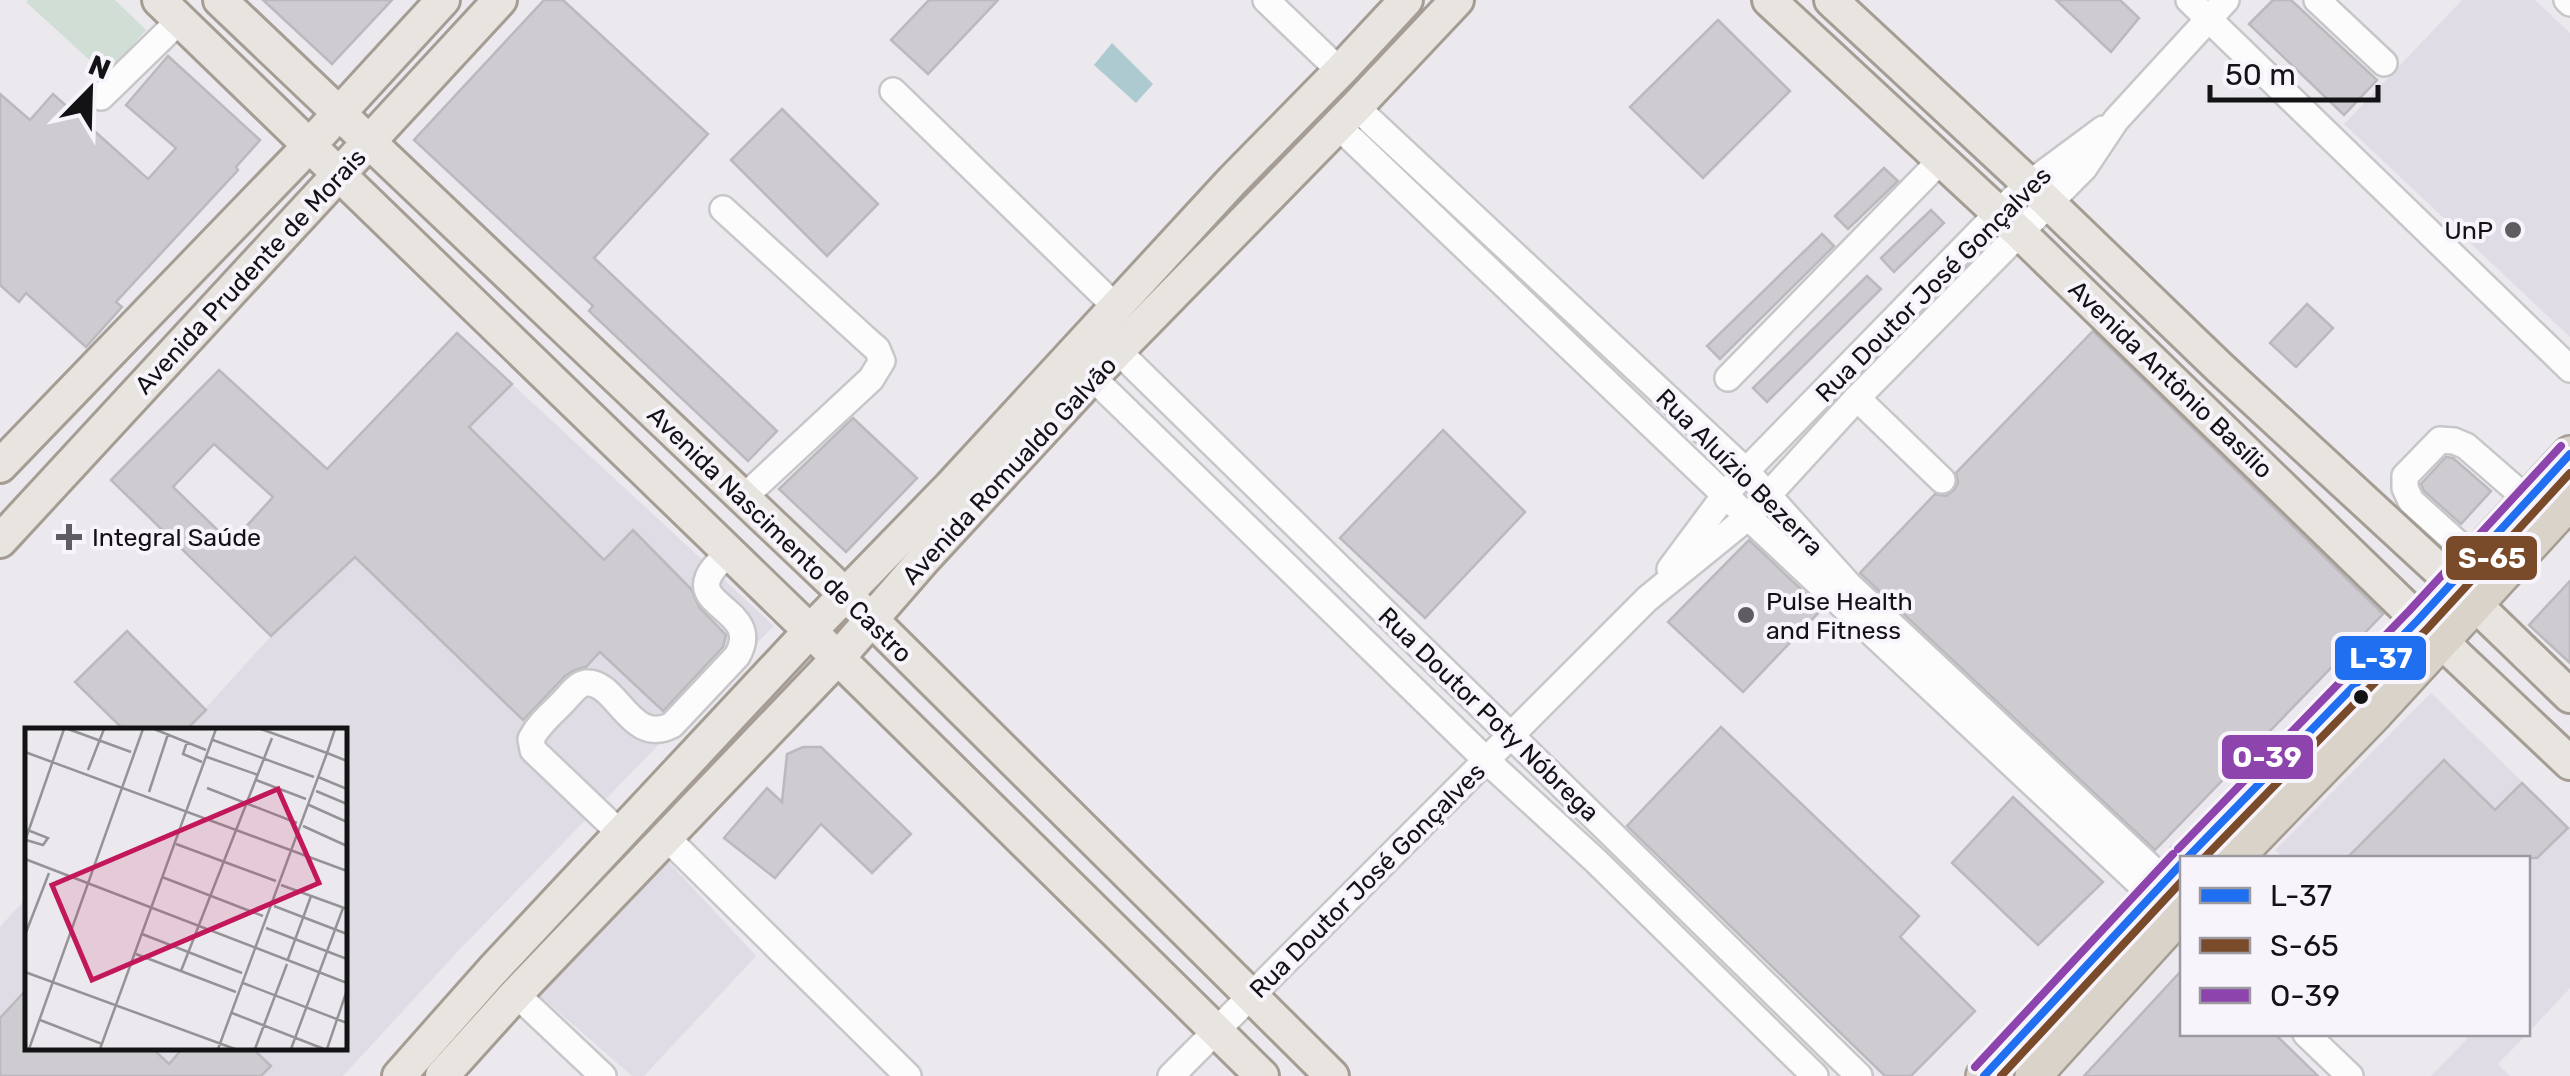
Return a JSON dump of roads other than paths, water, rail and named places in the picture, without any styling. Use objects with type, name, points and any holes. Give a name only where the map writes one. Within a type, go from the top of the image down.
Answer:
[{"type":"highway","points":[[2237,856],[2430,630],[2528,500],[2570,454]]},
{"type":"highway","points":[[2467,582],[2570,501]]},
{"type":"highway","points":[[2210,856],[2430,630]]},
{"type":"highway","points":[[1984,1076],[2176,891]]},
{"type":"highway","points":[[2033,1076],[2176,891]]},
{"type":"main road","name":"Avenida Nascimento de Castro","points":[[220,0],[846,594],[1332,1076]]},
{"type":"main road","name":"Avenida Prudente de Morais","points":[[0,466],[308,147],[442,0]]},
{"type":"main road","name":"Avenida Prudente de Morais","points":[[0,542],[500,0]]},
{"type":"main road","name":"Avenida Romualdo Galvão","points":[[399,1076],[810,631],[1406,0]]},
{"type":"main road","name":"Avenida Romualdo Galvão","points":[[442,1076],[838,658],[1092,377],[1457,0]]},
{"type":"main road","name":"Avenida Antônio Basílio","points":[[1831,0],[2220,368],[2467,582],[2570,696]]},
{"type":"main road","name":"Avenida Antônio Basílio","points":[[1771,1],[2009,223],[2570,762]]},
{"type":"main road","name":"Avenida Nascimento de Castro","points":[[170,10],[1262,1076]]},
{"type":"main road","points":[[484,253],[526,356]]},
{"type":"main road","points":[[2134,343],[2220,368]]},
{"type":"main road","points":[[584,411],[694,452]]},
{"type":"street","points":[[1266,0],[1340,71]]},
{"type":"street","points":[[2189,0],[2217,9],[2570,369]]},
{"type":"street","points":[[2316,0],[2384,62]]},
{"type":"street","name":"Rua Doutor José Gonçalves","points":[[1647,599],[1725,495],[1801,414],[2039,194],[2067,153],[2116,120],[2217,9]]},
{"type":"street","points":[[101,97],[170,10]]},
{"type":"street","points":[[892,91],[1116,307]]},
{"type":"street","name":"Rua Aluízio Bezerra","points":[[1347,117],[1746,471],[1848,584],[1876,623]]},
{"type":"street","name":"Rua Aluízio Bezerra","points":[[1347,117],[1748,517],[1876,623],[2089,822],[2176,891]]},
{"type":"street","points":[[1728,378],[1941,160]]},
{"type":"street","points":[[722,209],[870,342],[882,360],[871,379],[743,498]]},
{"type":"street","name":"Rua Doutor José Gonçalves","points":[[1171,1076],[1647,599],[1748,517],[2009,223]]},
{"type":"street","name":"Rua Doutor Poty Nóbrega","points":[[1119,352],[1859,1076]]},
{"type":"street","name":"Rua Doutor Poty Nóbrega","points":[[1092,377],[1815,1076]]},
{"type":"street","points":[[1856,398],[1942,480]]},
{"type":"street","points":[[1801,414],[1823,435]]},
{"type":"street","points":[[2467,582],[2411,502],[2405,476],[2440,440],[2454,441],[2466,446],[2528,500]]},
{"type":"street","points":[[621,834],[533,750],[531,740],[537,728],[578,686],[587,683],[598,686],[652,731],[672,725],[737,656],[744,640],[739,624],[706,586],[708,576],[728,552]]},
{"type":"street","points":[[666,836],[908,1076]]},
{"type":"street","points":[[1596,862],[1618,840]]},
{"type":"street","points":[[516,994],[603,1076]]},
{"type":"street","points":[[1788,1052],[1812,1032]]},
{"type":"street","points":[[2308,1036],[2350,1076]]},
{"type":"water","points":[[1112,43],[1153,84],[1136,103],[1094,65]]},
{"type":"place","name":"UnP","points":[[2513,230]]},
{"type":"place","name":"Integral Saúde","points":[[69,537]]},
{"type":"place","name":"Pulse Health and Fitness","points":[[1746,615]]}]
